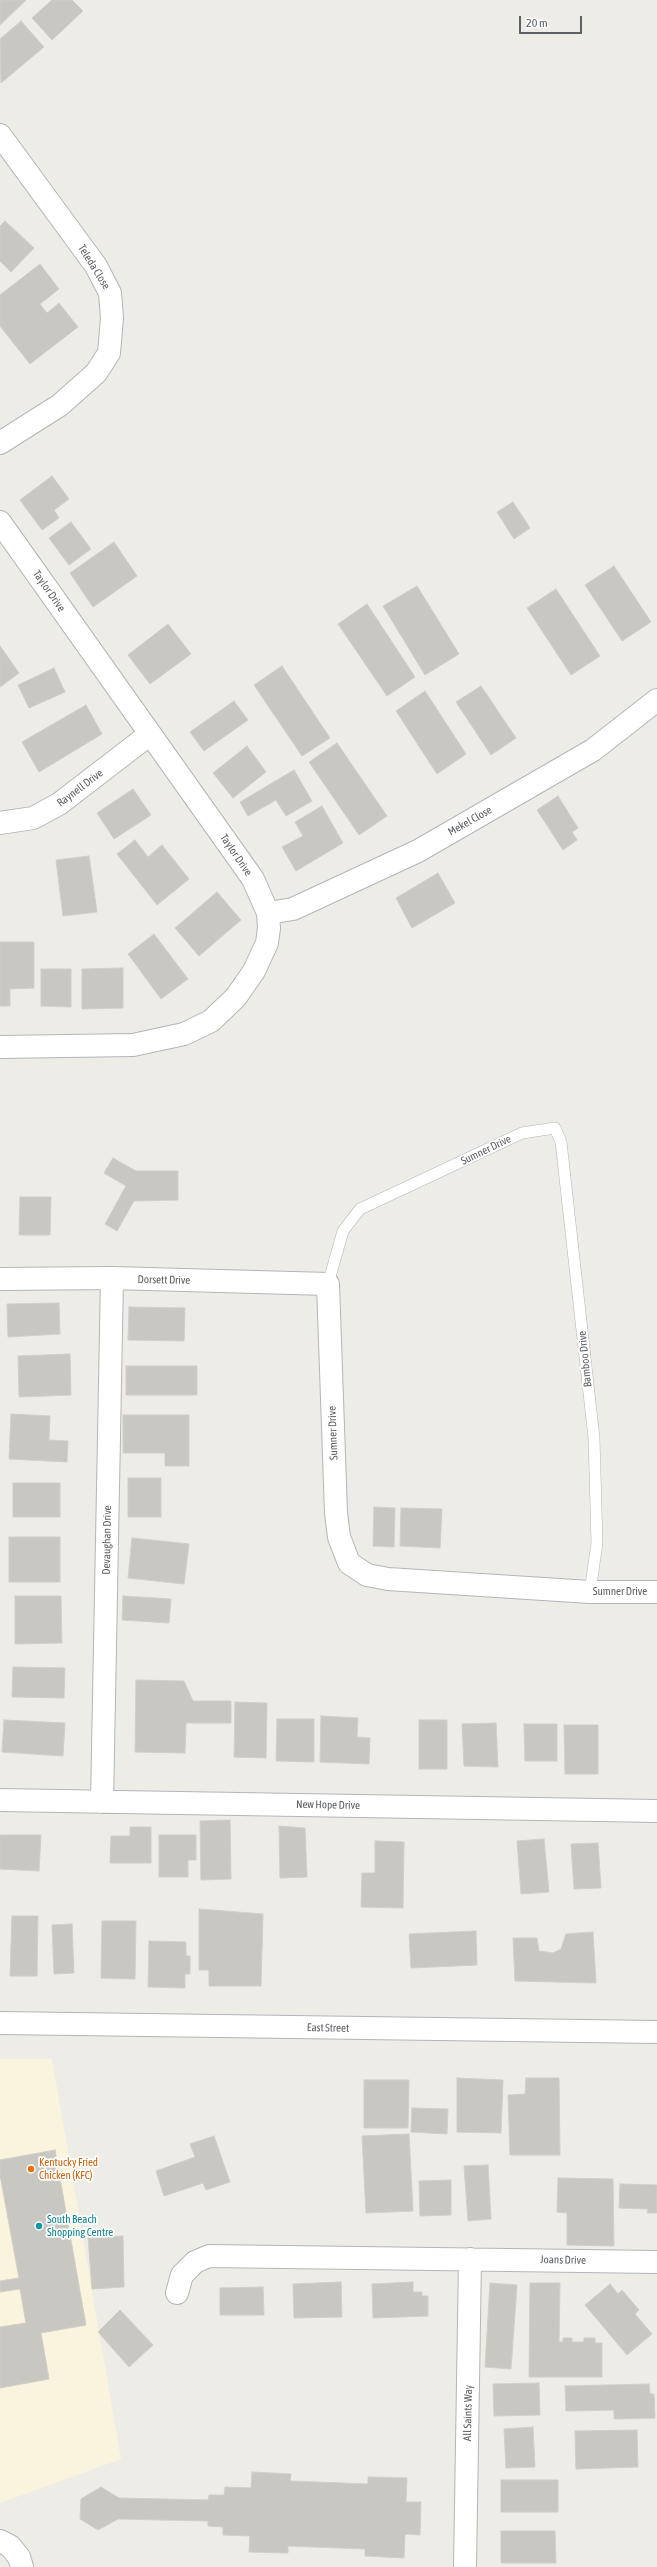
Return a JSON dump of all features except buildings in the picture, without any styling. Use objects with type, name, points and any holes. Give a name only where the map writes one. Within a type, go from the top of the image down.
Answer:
[{"type":"street","name":"Teleda Close","points":[[0,134],[96,266],[110,293],[112,318],[109,353],[96,373],[60,406],[0,443]]},
{"type":"street","name":"Taylor Drive","points":[[0,522],[253,879],[268,913],[269,928],[267,942],[254,971],[236,997],[211,1021],[184,1034],[133,1045],[0,1047]]},
{"type":"street","name":"Mekel Close","points":[[268,913],[293,909],[418,851],[593,750],[657,700]]},
{"type":"street","name":"Raynell Drive","points":[[0,823],[33,818],[59,804],[150,734]]},
{"type":"street","name":"Dorsett Drive","points":[[0,1279],[112,1278],[328,1284]]},
{"type":"street","name":"Devaughan Drive","points":[[102,1802],[112,1278]]},
{"type":"street","name":"Sumner Drive","points":[[328,1284],[336,1513],[339,1538],[349,1563],[367,1575],[388,1580],[590,1592],[657,1592]]},
{"type":"street","name":"New Hope Drive","points":[[0,1800],[657,1811]]},
{"type":"street","name":"East Street","points":[[0,2023],[657,2032]]},
{"type":"street","name":"Joans Drive","points":[[176,2293],[182,2275],[195,2262],[209,2256],[657,2262]]},
{"type":"street","name":"All Saints Way","points":[[465,2567],[470,2259]]},
{"type":"street","points":[[0,2541],[10,2546],[19,2557],[22,2567]]},
{"type":"lane","name":"Sumner Drive","points":[[328,1284],[343,1230],[360,1209],[522,1133],[555,1128]]},
{"type":"lane","name":"Bamboo Drive","points":[[555,1128],[561,1142],[594,1438],[597,1543],[590,1592]]},
{"type":"shaded area","points":[[0,2059],[52,2059],[121,2459],[0,2503]]},
{"type":"place","name":"Kentucky Fried Chicken (KFC)","points":[[31,2169]]},
{"type":"place","name":"South Beach Shopping Centre","points":[[39,2226]]}]
